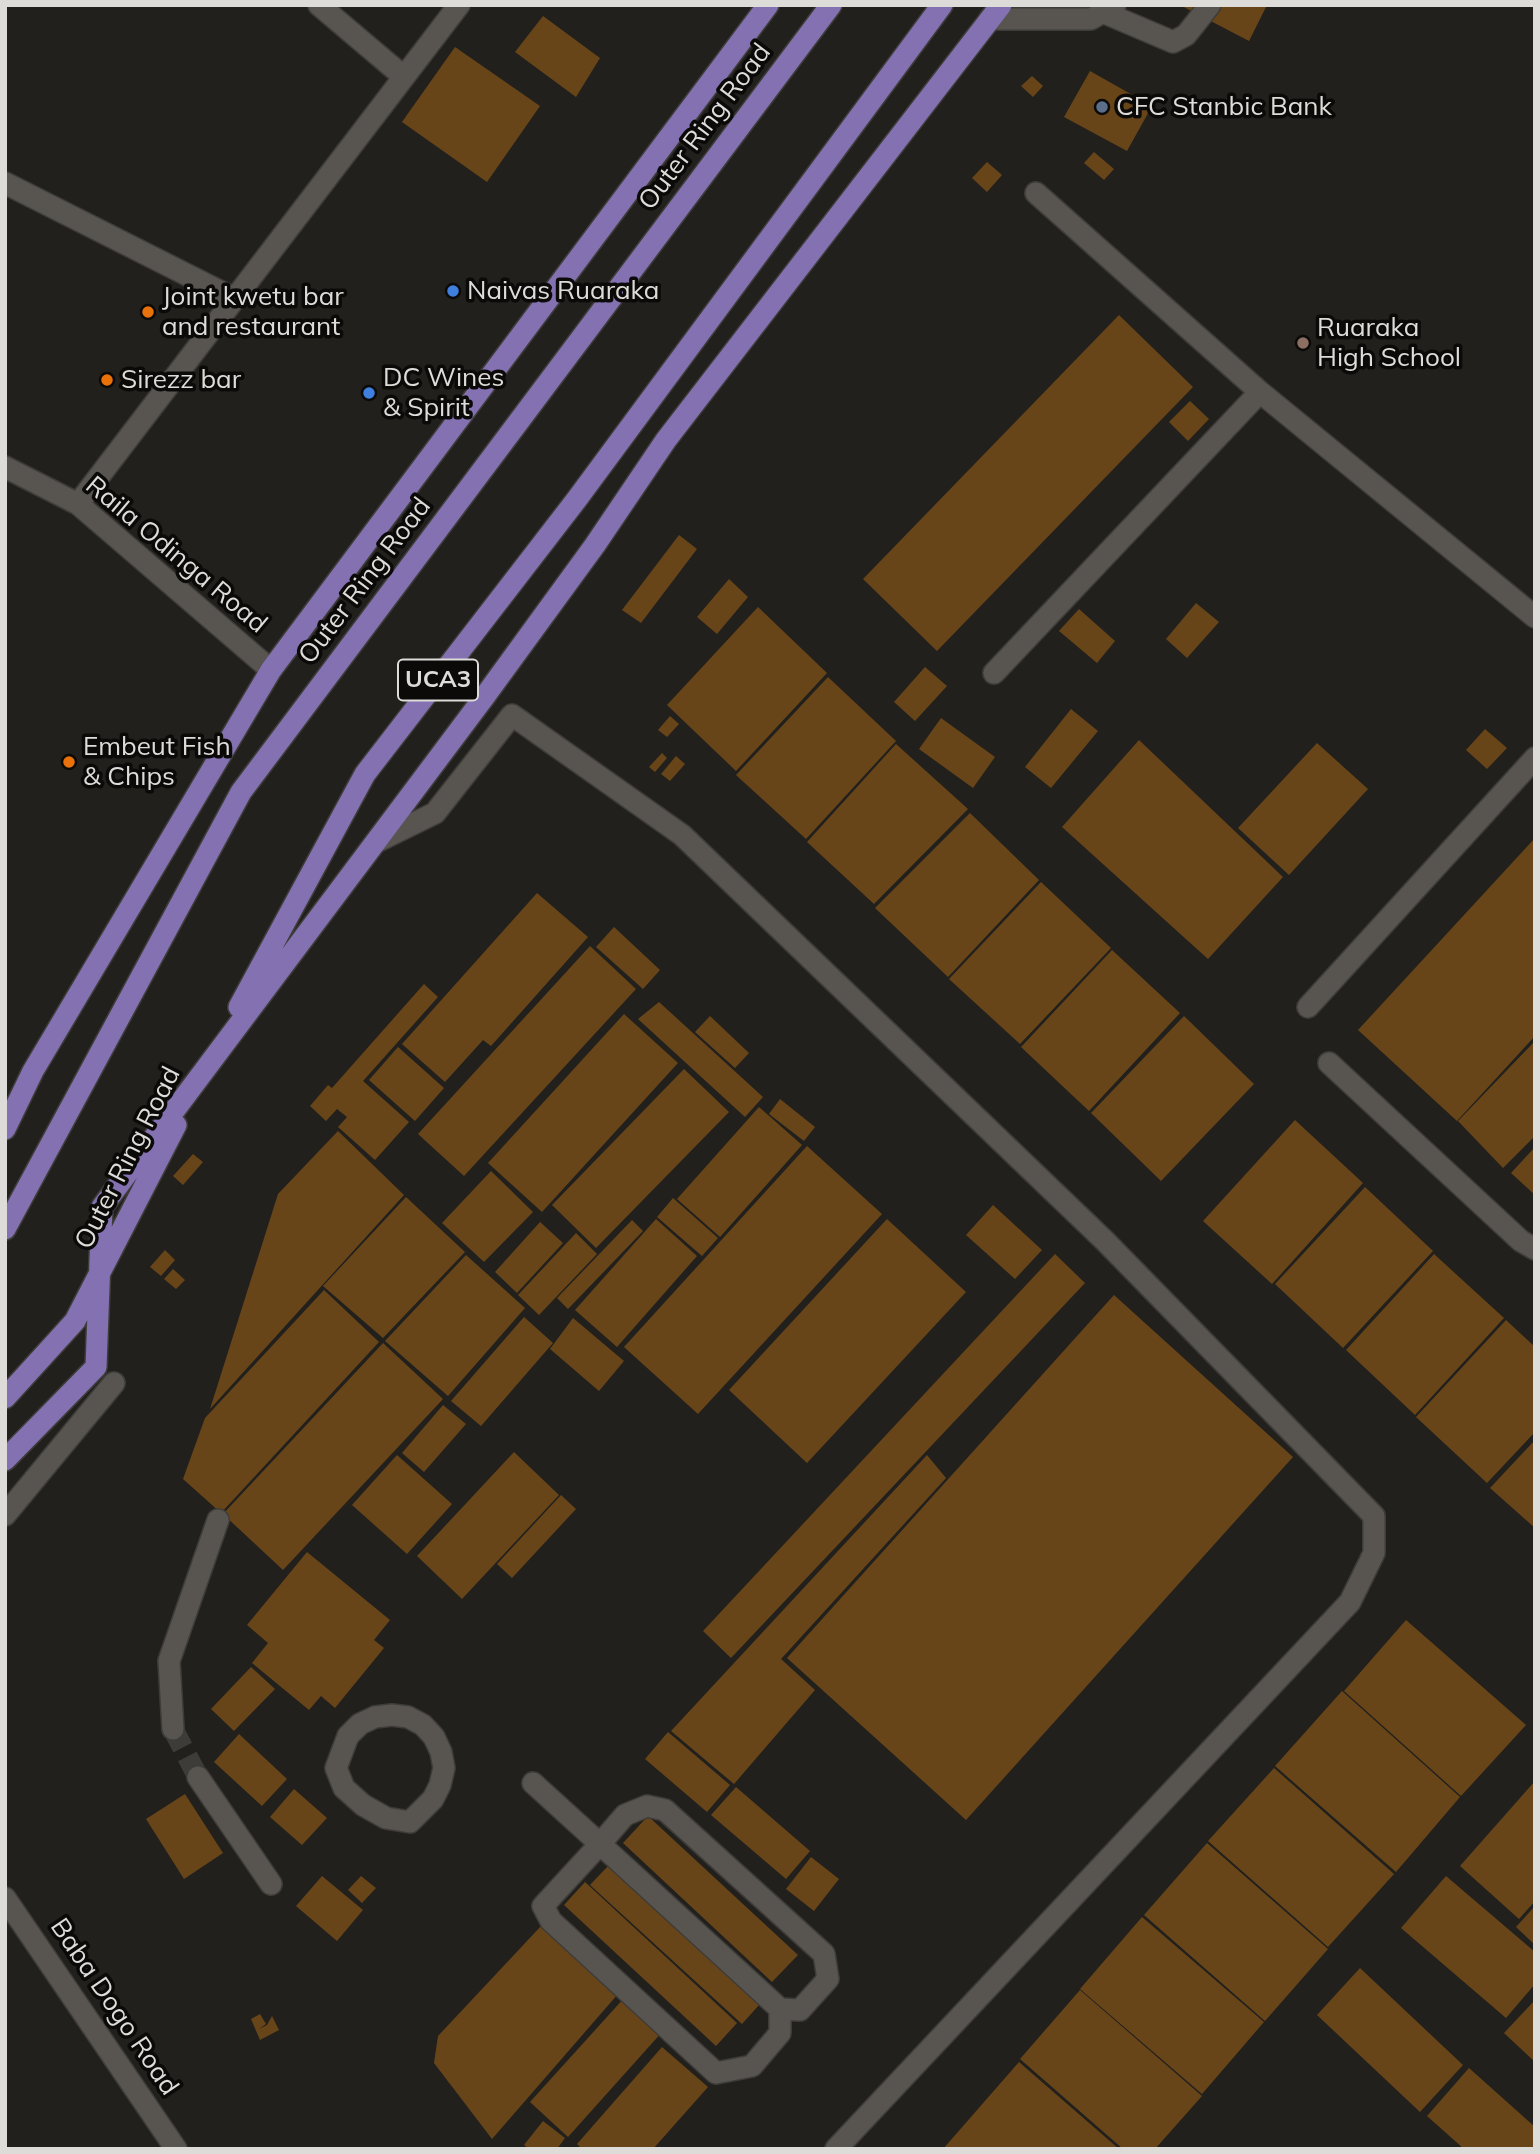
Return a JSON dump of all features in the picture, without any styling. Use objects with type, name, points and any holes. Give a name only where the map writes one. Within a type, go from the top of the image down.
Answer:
[{"type":"main road","name":"Outer Ring Road","points":[[5,1129],[33,1071],[271,670],[768,5]]},
{"type":"main road","name":"Outer Ring Road","points":[[5,1229],[241,792],[831,5]]},
{"type":"main road","name":"Outer Ring Road","points":[[5,1398],[75,1321],[193,1092],[365,774],[577,499],[942,5]]},
{"type":"main road","name":"Outer Ring Road","points":[[5,1460],[96,1367],[102,1207],[595,545],[666,440],[996,12]]},
{"type":"street","points":[[319,5],[404,78]]},
{"type":"street","points":[[78,504],[459,5]]},
{"type":"street","points":[[996,12],[1091,19],[1110,9],[1173,42],[1186,35],[1210,5]]},
{"type":"street","points":[[5,183],[235,299]]},
{"type":"street","points":[[1036,193],[1260,392],[1535,617]]},
{"type":"street","points":[[994,673],[1260,392]]},
{"type":"street","name":"Raila Odinga Road","points":[[5,467],[78,504],[271,670]]},
{"type":"street","points":[[376,842],[435,813],[512,715],[682,835],[1105,1241],[1374,1516],[1374,1553],[1350,1602],[836,2149]]},
{"type":"street","points":[[1308,1007],[1535,758]]},
{"type":"street","points":[[1329,1063],[1521,1241],[1535,1249]]},
{"type":"street","points":[[5,1515],[114,1383]]},
{"type":"street","points":[[173,1729],[169,1661],[218,1520]]},
{"type":"street","points":[[391,1714],[415,1721],[434,1737],[441,1752],[444,1768],[440,1785],[433,1800],[410,1822],[386,1818],[363,1805],[344,1788],[335,1768],[348,1736],[360,1724],[375,1717],[391,1714]]},
{"type":"street","points":[[198,1777],[271,1884]]},
{"type":"street","points":[[533,1783],[600,1844],[780,2009],[800,2010],[828,1979],[824,1954],[665,1810],[647,1806],[625,1815],[600,1844],[543,1906],[551,1921],[716,2074],[752,2066],[780,2033],[780,2009]]},
{"type":"street","name":"Baba Dogo Road","points":[[5,1898],[176,2149]]},
{"type":"building","points":[[1180,5],[1267,5],[1249,41]]},
{"type":"building","points":[[543,16],[600,58],[576,97],[515,52]]},
{"type":"building","points":[[455,47],[540,106],[487,182],[402,122]]},
{"type":"building","points":[[1090,71],[1152,106],[1127,151],[1064,117]]},
{"type":"building","points":[[1032,76],[1043,86],[1033,97],[1021,86]]},
{"type":"building","points":[[1094,152],[1114,169],[1104,180],[1084,163]]},
{"type":"building","points":[[987,162],[1002,175],[987,192],[972,178]]},
{"type":"building","points":[[1119,315],[1193,387],[937,651],[863,579]]},
{"type":"building","points":[[1190,401],[1209,419],[1188,441],[1169,422]]},
{"type":"building","points":[[679,535],[697,549],[641,623],[622,610]]},
{"type":"building","points":[[729,579],[748,597],[717,634],[697,617]]},
{"type":"building","points":[[1196,603],[1219,622],[1187,658],[1166,639]]},
{"type":"building","points":[[758,607],[827,673],[736,771],[667,705]]},
{"type":"building","points":[[1079,609],[1115,641],[1097,663],[1059,631]]},
{"type":"building","points":[[925,667],[947,686],[915,721],[894,702]]},
{"type":"building","points":[[828,677],[896,741],[806,839],[736,775]]},
{"type":"building","points":[[1071,709],[1098,731],[1051,788],[1025,767]]},
{"type":"building","points":[[670,716],[679,724],[667,737],[658,730]]},
{"type":"building","points":[[941,718],[995,757],[973,788],[919,749]]},
{"type":"building","points":[[1485,729],[1507,748],[1487,769],[1466,750]]},
{"type":"building","points":[[1139,740],[1283,877],[1208,959],[1062,827]]},
{"type":"building","points":[[1317,743],[1368,789],[1289,875],[1238,828]]},
{"type":"building","points":[[896,744],[968,809],[874,904],[807,842]]},
{"type":"building","points":[[662,753],[667,758],[655,772],[649,767]]},
{"type":"building","points":[[676,756],[685,764],[670,781],[661,774]]},
{"type":"building","points":[[970,813],[1039,880],[948,977],[875,908]]},
{"type":"building","points":[[1535,838],[1535,1036],[1457,1121],[1358,1030]]},
{"type":"building","points":[[1041,882],[1111,948],[1020,1044],[949,979]]},
{"type":"building","points":[[537,893],[588,937],[491,1046],[483,1040],[445,1082],[402,1044]]},
{"type":"building","points":[[614,927],[660,970],[643,989],[596,947]]},
{"type":"building","points":[[590,946],[636,989],[464,1176],[418,1134]]},
{"type":"building","points":[[1112,950],[1180,1013],[1089,1111],[1021,1047]]},
{"type":"building","points":[[424,984],[438,997],[363,1081],[409,1122],[375,1160],[338,1127],[347,1117],[337,1109],[326,1121],[310,1106],[328,1085],[332,1088]]},
{"type":"building","points":[[659,1002],[763,1097],[745,1117],[638,1019]]},
{"type":"building","points":[[624,1014],[678,1063],[542,1212],[488,1163]]},
{"type":"building","points":[[710,1016],[749,1053],[735,1068],[695,1032]]},
{"type":"building","points":[[1184,1016],[1254,1084],[1161,1181],[1091,1113]]},
{"type":"building","points":[[1535,1041],[1535,1136],[1503,1168],[1458,1121]]},
{"type":"building","points":[[398,1047],[444,1088],[415,1121],[369,1080]]},
{"type":"building","points":[[684,1069],[729,1112],[596,1248],[552,1205]]},
{"type":"building","points":[[780,1099],[815,1127],[804,1141],[769,1114]]},
{"type":"building","points":[[759,1107],[802,1145],[720,1237],[677,1199]]},
{"type":"building","points":[[1295,1120],[1363,1183],[1272,1284],[1203,1221]]},
{"type":"building","points":[[338,1131],[404,1195],[210,1409],[278,1194]]},
{"type":"building","points":[[807,1146],[882,1214],[698,1414],[624,1347]]},
{"type":"building","points":[[1535,1147],[1535,1195],[1511,1173]]},
{"type":"building","points":[[193,1154],[203,1162],[183,1185],[173,1176]]},
{"type":"building","points":[[491,1171],[533,1212],[484,1262],[442,1223]]},
{"type":"building","points":[[1365,1187],[1433,1251],[1343,1348],[1275,1284]]},
{"type":"building","points":[[406,1197],[465,1252],[383,1338],[323,1286]]},
{"type":"building","points":[[673,1198],[718,1238],[702,1256],[657,1217]]},
{"type":"building","points":[[993,1205],[1042,1250],[1015,1279],[966,1235]]},
{"type":"building","points":[[656,1219],[697,1256],[617,1347],[575,1310]]},
{"type":"building","points":[[887,1219],[966,1292],[807,1463],[729,1390]]},
{"type":"building","points":[[632,1220],[643,1231],[568,1309],[557,1298]]},
{"type":"building","points":[[540,1222],[563,1243],[517,1293],[495,1272]]},
{"type":"building","points":[[576,1233],[597,1254],[539,1315],[518,1295]]},
{"type":"building","points":[[165,1250],[175,1260],[161,1276],[150,1267]]},
{"type":"building","points":[[1055,1254],[1085,1283],[731,1658],[703,1631]]},
{"type":"building","points":[[1434,1254],[1504,1318],[1415,1415],[1346,1350]]},
{"type":"building","points":[[466,1255],[525,1308],[448,1396],[385,1341]]},
{"type":"building","points":[[173,1269],[185,1280],[176,1289],[164,1279]]},
{"type":"building","points":[[324,1290],[379,1342],[221,1513],[183,1479],[205,1418]]},
{"type":"building","points":[[1114,1295],[1293,1457],[966,1820],[787,1658]]},
{"type":"building","points":[[524,1317],[553,1343],[481,1426],[451,1401]]},
{"type":"building","points":[[573,1318],[624,1361],[599,1391],[550,1349]]},
{"type":"building","points":[[1506,1320],[1535,1347],[1535,1432],[1487,1483],[1416,1417]]},
{"type":"building","points":[[383,1343],[443,1399],[283,1570],[223,1514]]},
{"type":"building","points":[[443,1405],[466,1424],[424,1472],[402,1453]]},
{"type":"building","points":[[1535,1440],[1535,1528],[1490,1488]]},
{"type":"building","points":[[514,1452],[559,1495],[462,1599],[417,1556]]},
{"type":"building","points":[[397,1455],[452,1504],[407,1554],[352,1505]]},
{"type":"building","points":[[927,1455],[946,1478],[781,1659],[815,1690],[734,1784],[671,1731]]},
{"type":"building","points":[[561,1495],[576,1509],[512,1578],[497,1564]]},
{"type":"building","points":[[307,1552],[390,1620],[374,1640],[384,1648],[335,1708],[321,1696],[309,1710],[252,1663],[268,1643],[247,1625]]},
{"type":"building","points":[[1406,1620],[1526,1725],[1461,1796],[1344,1691]]},
{"type":"building","points":[[251,1667],[275,1689],[234,1731],[211,1709]]},
{"type":"building","points":[[1342,1691],[1460,1797],[1396,1872],[1275,1766]]},
{"type":"building","points":[[668,1732],[730,1785],[707,1812],[645,1759]]},
{"type":"building","points":[[239,1734],[287,1779],[262,1806],[214,1762]]},
{"type":"building","points":[[1274,1768],[1394,1874],[1328,1947],[1208,1841]]},
{"type":"building","points":[[1535,1781],[1535,1901],[1519,1919],[1460,1866]]},
{"type":"building","points":[[736,1787],[810,1851],[786,1879],[711,1815]]},
{"type":"building","points":[[294,1789],[327,1818],[302,1845],[270,1817]]},
{"type":"building","points":[[185,1794],[223,1853],[184,1879],[146,1819]]},
{"type":"building","points":[[648,1816],[798,1955],[772,1982],[623,1843]]},
{"type":"building","points":[[1207,1843],[1328,1949],[1265,2021],[1144,1915]]},
{"type":"building","points":[[811,1857],[839,1879],[814,1911],[786,1889]]},
{"type":"building","points":[[608,1866],[760,2004],[742,2024],[590,1885]]},
{"type":"building","points":[[322,1876],[363,1910],[337,1941],[296,1906]]},
{"type":"building","points":[[361,1876],[376,1888],[362,1903],[348,1890]]},
{"type":"building","points":[[1446,1876],[1535,1952],[1535,1984],[1506,2018],[1401,1928]]},
{"type":"building","points":[[585,1882],[737,2023],[716,2046],[564,1905]]},
{"type":"building","points":[[1535,1906],[1535,1945],[1516,1927]]},
{"type":"building","points":[[1142,1917],[1264,2022],[1202,2094],[1080,1989]]},
{"type":"building","points":[[542,1925],[618,1994],[492,2139],[434,2063],[438,2036]]},
{"type":"building","points":[[1360,1968],[1463,2065],[1420,2112],[1317,2015]]},
{"type":"building","points":[[1080,1990],[1202,2096],[1155,2149],[1123,2149],[1020,2059]]},
{"type":"building","points":[[625,1997],[663,2031],[568,2137],[530,2102]]},
{"type":"building","points":[[1535,2000],[1535,2062],[1504,2033]]},
{"type":"building","points":[[260,2014],[266,2024],[259,2029],[267,2025],[272,2016],[279,2030],[260,2040],[251,2019]]},
{"type":"building","points":[[662,2047],[708,2087],[653,2149],[582,2149],[577,2144]]},
{"type":"building","points":[[1019,2062],[1119,2149],[943,2149]]},
{"type":"building","points":[[1469,2068],[1535,2127],[1535,2149],[1464,2149],[1427,2116]]},
{"type":"building","points":[[543,2121],[565,2138],[557,2149],[529,2149],[524,2145]]},
{"type":"tunnel","points":[[173,1729],[198,1777]]},
{"type":"place","name":"CFC Stanbic Bank","points":[[1102,107]]},
{"type":"place","name":"Naivas Ruaraka","points":[[453,291]]},
{"type":"place","name":"Joint kwetu bar and restaurant","points":[[148,312]]},
{"type":"place","name":"Ruaraka High School","points":[[1303,343]]},
{"type":"place","name":"Sirezz bar","points":[[107,380]]},
{"type":"place","name":"DC Wines & Spirit","points":[[369,393]]},
{"type":"place","name":"Embeut Fish & Chips","points":[[69,762]]}]
